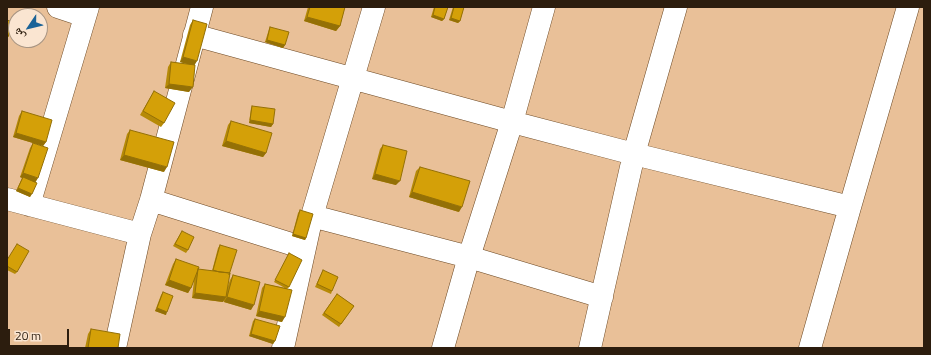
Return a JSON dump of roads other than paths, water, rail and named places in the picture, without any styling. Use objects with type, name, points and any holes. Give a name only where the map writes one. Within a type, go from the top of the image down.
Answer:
[{"type":"street","points":[[29,205],[86,12],[58,7]]},
{"type":"street","points":[[115,348],[140,234],[151,200],[202,7]]},
{"type":"street","points":[[283,348],[312,216],[374,7]]},
{"type":"street","points":[[443,348],[469,257],[512,122],[544,7]]},
{"type":"street","points":[[590,348],[634,154],[676,7]]},
{"type":"street","points":[[810,348],[908,7]]},
{"type":"street","points":[[194,35],[634,154],[850,206]]},
{"type":"street","points":[[7,199],[140,234]]},
{"type":"street","points":[[151,200],[304,248]]},
{"type":"street","points":[[312,216],[469,257],[602,297]]}]
